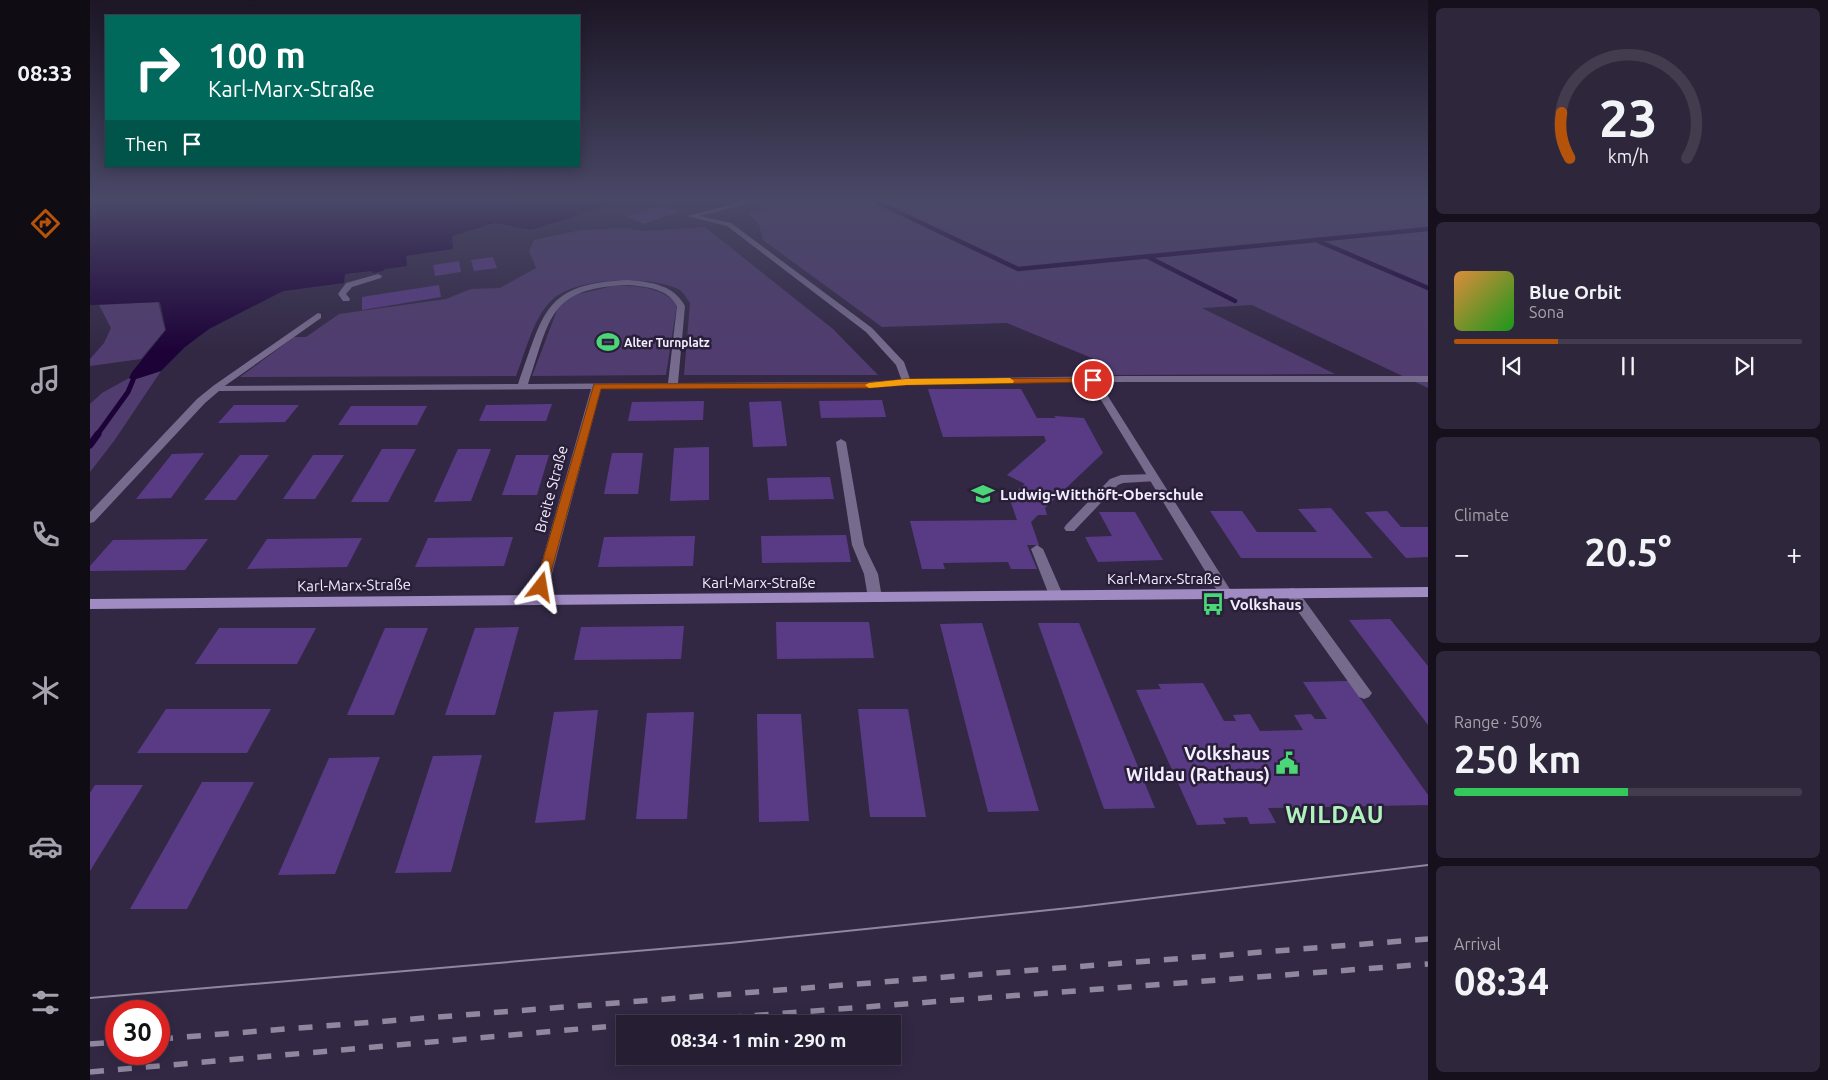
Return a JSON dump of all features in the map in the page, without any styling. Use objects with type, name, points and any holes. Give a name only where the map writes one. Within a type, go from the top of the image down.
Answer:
[{"type":"main road","name":"Karl-Marx-Straße","points":[[90,604],[1428,592]]},
{"type":"street","points":[[764,250],[869,330],[902,364],[906,382]]},
{"type":"street","points":[[346,299],[342,294],[349,285],[378,276]]},
{"type":"street","points":[[522,386],[548,315],[555,304],[574,291],[624,283],[651,286],[663,290],[672,294],[681,306],[673,386]]},
{"type":"street","points":[[90,519],[201,401],[216,388],[318,316]]},
{"type":"street","points":[[216,388],[868,385],[906,382],[1428,379]]},
{"type":"street","points":[[1093,380],[1226,594]]},
{"type":"street","name":"Breite Straße","points":[[538,600],[597,386]]},
{"type":"street","points":[[842,442],[858,545],[871,574],[875,598]]},
{"type":"street","points":[[1070,528],[1114,482],[1121,479],[1153,478]]},
{"type":"street","points":[[1037,549],[1056,595]]},
{"type":"street","points":[[1292,593],[1364,693]]},
{"type":"shaded area","points":[[90,250],[444,250],[406,256],[407,266],[373,273],[372,271],[345,274],[344,283],[283,291],[209,329],[185,347],[161,371],[133,380],[129,378],[132,372],[166,330],[160,302],[90,305]]},
{"type":"shaded area","points":[[734,250],[833,329],[878,375],[684,375],[690,303],[678,289],[631,280],[594,283],[577,287],[563,292],[552,300],[545,307],[535,325],[516,376],[240,377],[294,337],[306,337],[339,314],[446,299],[471,289],[500,288],[536,268],[529,251]]},
{"type":"shaded area","points":[[777,250],[1428,250],[1428,388],[1252,305],[1202,308],[1335,374],[1108,375],[1099,361],[1007,323],[882,327]]},
{"type":"shaded area","name":"Alter Turnplatz","points":[[613,286],[655,290],[677,304],[666,375],[532,376],[559,305],[575,295]]},
{"type":"shaded area","points":[[158,302],[165,330],[141,359],[90,366],[90,359],[104,343],[111,328],[99,305]]},
{"type":"shaded area","points":[[161,371],[114,441],[90,472],[90,404],[102,393],[129,378],[133,380]]},
{"type":"building","points":[[493,257],[497,268],[474,271],[471,260]]},
{"type":"building","points":[[459,261],[461,272],[435,276],[433,265]]},
{"type":"building","points":[[439,285],[441,297],[362,310],[362,297]]},
{"type":"building","points":[[928,389],[1021,389],[1037,418],[1056,418],[1054,416],[1084,418],[1103,453],[1045,508],[1047,515],[1038,515],[1031,522],[1039,545],[1027,545],[1037,569],[1011,569],[1008,562],[943,563],[945,569],[922,569],[910,521],[1017,520],[1009,497],[1025,484],[1007,475],[1046,441],[1044,436],[943,437]]},
{"type":"building","points":[[882,400],[886,417],[821,418],[819,401]]},
{"type":"building","points":[[704,401],[703,420],[628,421],[632,402]]},
{"type":"building","points":[[781,401],[787,446],[753,447],[749,402]]},
{"type":"building","points":[[552,404],[546,421],[479,421],[486,405]]},
{"type":"building","points":[[234,405],[299,405],[285,422],[218,423]]},
{"type":"building","points":[[351,406],[427,406],[417,425],[338,425]]},
{"type":"building","points":[[709,447],[709,500],[670,501],[674,448]]},
{"type":"building","points":[[382,449],[416,449],[388,502],[351,502]]},
{"type":"building","points":[[458,449],[491,449],[471,501],[434,502]]},
{"type":"building","points":[[204,453],[171,498],[136,499],[172,454]]},
{"type":"building","points":[[612,453],[643,453],[638,494],[604,494]]},
{"type":"building","points":[[240,455],[269,455],[236,500],[204,500]]},
{"type":"building","points":[[313,455],[344,455],[315,499],[283,499]]},
{"type":"building","points":[[516,455],[549,455],[537,495],[502,495]]},
{"type":"building","points":[[830,477],[834,499],[769,500],[767,478]]},
{"type":"building","points":[[1331,508],[1373,558],[1241,558],[1210,511],[1242,511],[1257,532],[1317,532],[1298,509]]},
{"type":"building","points":[[1387,511],[1401,527],[1428,527],[1428,557],[1406,558],[1365,512]]},
{"type":"building","points":[[1099,512],[1135,512],[1163,560],[1098,562],[1085,537],[1112,536]]},
{"type":"building","points":[[846,535],[851,562],[762,563],[761,536]]},
{"type":"building","points":[[695,536],[693,566],[598,567],[604,537]]},
{"type":"building","points":[[513,537],[504,566],[415,567],[428,538]]},
{"type":"building","points":[[362,538],[347,567],[247,569],[267,539]]},
{"type":"building","points":[[208,539],[185,570],[90,571],[90,566],[113,540]]},
{"type":"building","points":[[1390,619],[1428,666],[1428,725],[1349,620]]},
{"type":"building","points":[[776,622],[869,622],[874,658],[777,659]]},
{"type":"building","points":[[982,623],[1039,811],[988,812],[940,624]]},
{"type":"building","points":[[1038,623],[1079,623],[1155,808],[1104,809]]},
{"type":"building","points":[[684,626],[681,659],[574,660],[581,627]]},
{"type":"building","points":[[519,627],[495,715],[445,715],[475,628]]},
{"type":"building","points":[[219,628],[316,628],[297,664],[195,664]]},
{"type":"building","points":[[385,628],[428,628],[394,715],[347,715]]},
{"type":"building","name":"Volkshaus Wildau (Rathaus)","points":[[1348,681],[1428,795],[1428,805],[1268,808],[1276,823],[1250,824],[1247,817],[1223,818],[1226,824],[1197,825],[1136,690],[1161,689],[1158,684],[1203,683],[1224,721],[1236,721],[1233,715],[1250,714],[1260,731],[1303,730],[1294,715],[1311,714],[1315,719],[1327,719],[1303,682]]},
{"type":"building","points":[[166,709],[271,709],[247,753],[137,753]]},
{"type":"building","points":[[858,709],[908,709],[926,817],[870,817]]},
{"type":"building","points":[[598,710],[585,820],[535,823],[554,712]]},
{"type":"building","points":[[694,712],[687,819],[636,819],[647,713]]},
{"type":"building","points":[[757,714],[801,714],[809,821],[759,822]]},
{"type":"building","points":[[482,755],[451,872],[395,873],[433,756]]},
{"type":"building","points":[[380,757],[335,874],[278,875],[329,758]]},
{"type":"building","points":[[202,782],[254,782],[187,909],[130,909]]},
{"type":"building","points":[[95,785],[143,785],[90,871],[90,793]]},
{"type":"waterway","points":[[979,250],[1018,269],[1209,250]]},
{"type":"waterway","points":[[1340,250],[1428,288]]},
{"type":"waterway","points":[[1148,257],[1235,301]]},
{"type":"waterway","points":[[97,435],[128,392],[133,380]]},
{"type":"waterway","points":[[90,445],[98,434]]},
{"type":"tram line","points":[[90,998],[730,943],[1078,907],[1428,865]]},
{"type":"railway","points":[[170,1038],[1428,939]]},
{"type":"railway","points":[[761,1015],[1428,964]]},
{"type":"railway","points":[[90,1072],[616,1026]]},
{"type":"railway","points":[[90,1044],[105,1043]]},
{"type":"slow traffic","points":[[869,385],[906,382],[1010,381]]},
{"type":"place","name":"Alter Turnplatz","points":[[608,342]]},
{"type":"place","name":"Ludwig-Witthöft-Oberschule","points":[[983,494]]},
{"type":"place","name":"Volkshaus","points":[[1213,604]]},
{"type":"place","name":"Volkshaus Wildau (Rathaus)","points":[[1287,763]]},
{"type":"district","name":"WILDAU","points":[[1335,814]]},
{"type":"route","points":[[541,587],[597,386],[868,385],[906,382],[1093,380]]}]
